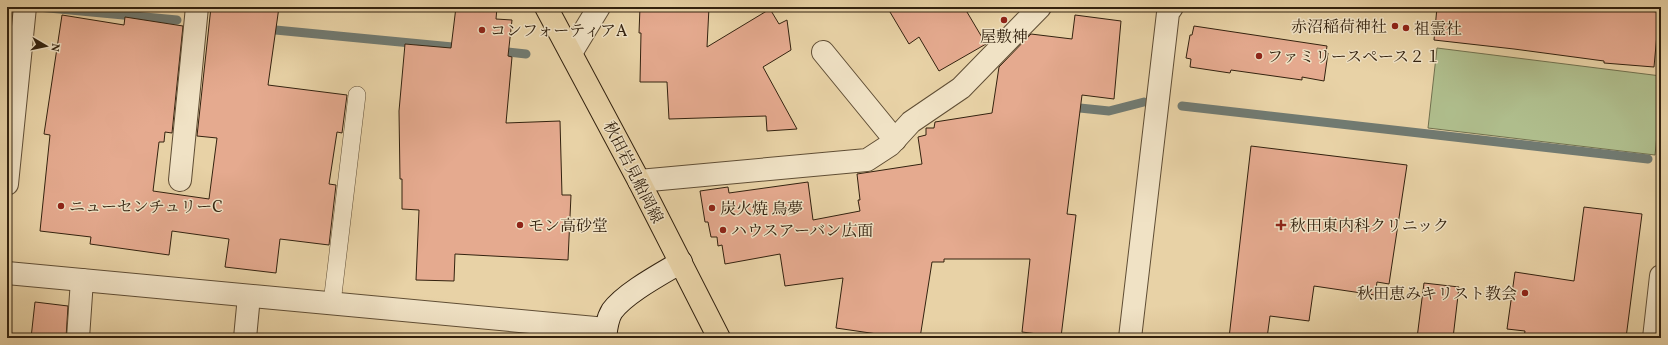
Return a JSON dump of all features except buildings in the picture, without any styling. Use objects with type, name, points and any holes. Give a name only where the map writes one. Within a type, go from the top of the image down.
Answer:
[{"type":"main road","name":"秋田岩見船岡線","points":[[546,7],[640,180],[720,338]]},
{"type":"street","points":[[7,184],[25,7]]},
{"type":"street","points":[[180,180],[197,7]]},
{"type":"street","points":[[571,53],[599,7]]},
{"type":"street","points":[[640,180],[867,160],[890,145],[911,122],[961,88],[1040,7]]},
{"type":"street","points":[[1130,338],[1168,12],[1172,7]]},
{"type":"street","points":[[823,52],[895,140]]},
{"type":"street","points":[[7,273],[332,303],[605,333],[612,312],[618,305],[639,288],[681,262]]},
{"type":"street","points":[[1654,338],[1661,276]]},
{"type":"street","points":[[78,338],[82,280]]},
{"type":"street","points":[[246,338],[249,296]]},
{"type":"lane","points":[[332,303],[357,95]]},
{"type":"green space","points":[[1437,48],[1661,76],[1661,95],[1655,155],[1428,128]]},
{"type":"waterway","points":[[38,7],[177,20]]},
{"type":"waterway","points":[[265,29],[463,48]]},
{"type":"waterway","points":[[498,51],[526,54]]},
{"type":"waterway","points":[[1070,107],[1109,111],[1144,102]]},
{"type":"waterway","points":[[1182,106],[1648,159]]},
{"type":"place","name":"屋敷神","points":[[1004,20]]},
{"type":"place","name":"赤沼稲荷神社","points":[[1395,26]]},
{"type":"place","name":"祖霊社","points":[[1406,28]]},
{"type":"place","name":"コンフォーティアA","points":[[482,30]]},
{"type":"place","name":"ファミリースペース２１","points":[[1259,56]]},
{"type":"place","name":"ニューセンチュリーC","points":[[61,206]]},
{"type":"place","name":"炭火焼 鳥夢","points":[[712,208]]},
{"type":"place","name":"モン高砂堂","points":[[520,225]]},
{"type":"place","name":"秋田東内科クリニック","points":[[1281,225]]},
{"type":"place","name":"ハウスアーバン広面","points":[[723,230]]},
{"type":"place","name":"秋田恵みキリスト教会","points":[[1525,293]]}]
